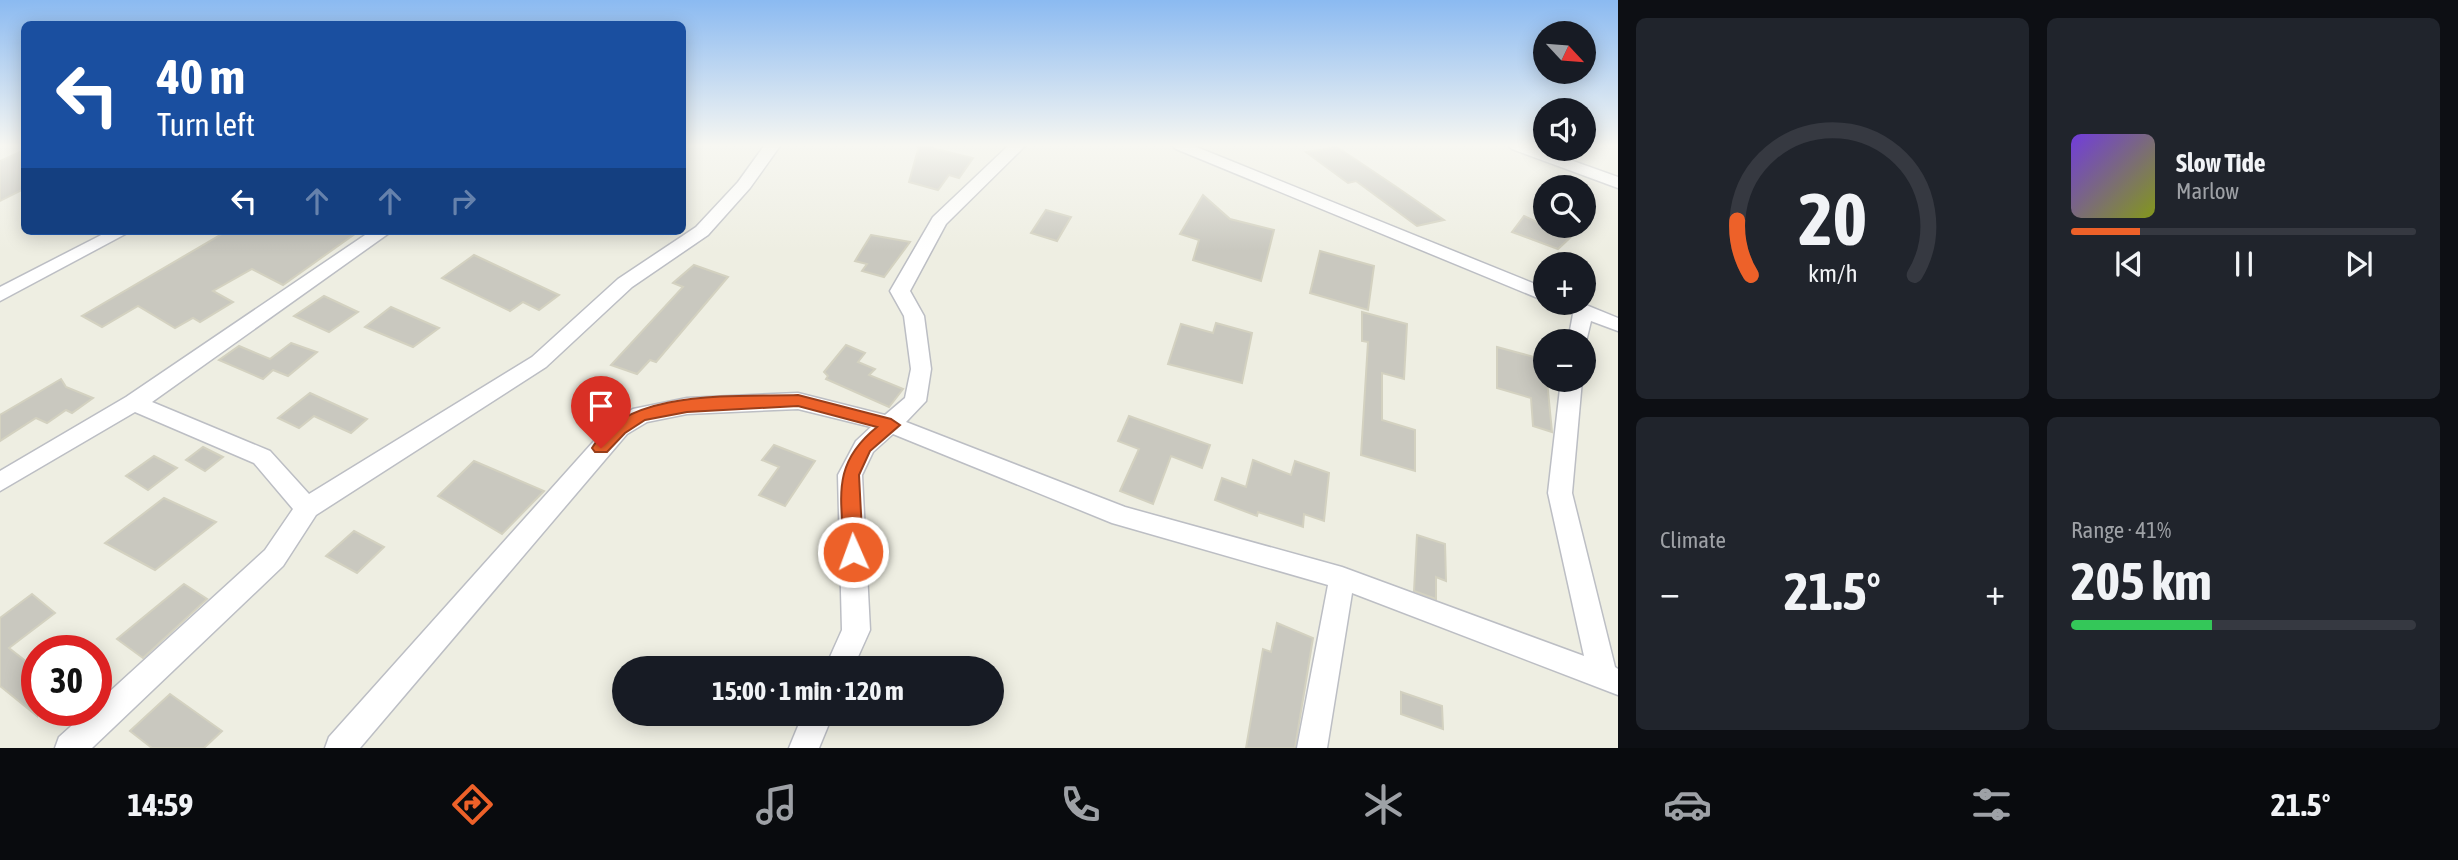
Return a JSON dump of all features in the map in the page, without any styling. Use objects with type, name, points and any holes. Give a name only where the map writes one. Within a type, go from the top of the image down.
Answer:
[{"type":"street","points":[[70,748],[274,558],[307,508],[539,362],[625,283],[702,231],[747,181]]},
{"type":"street","points":[[844,656],[856,630],[850,475],[864,447],[915,401],[922,369],[914,316],[900,291],[939,221],[981,181]]},
{"type":"street","points":[[1266,181],[1533,290]]},
{"type":"street","points":[[0,295],[113,235]]},
{"type":"street","points":[[0,482],[134,403],[377,235]]},
{"type":"street","points":[[1593,315],[1618,325]]},
{"type":"street","points":[[1571,392],[1560,494],[1611,680]]},
{"type":"street","points":[[340,748],[619,428],[641,415],[687,406],[798,401],[891,425],[1121,516],[1342,578],[1611,680]]},
{"type":"street","points":[[134,403],[262,457],[307,508]]},
{"type":"street","points":[[1312,748],[1342,578]]},
{"type":"street","points":[[804,748],[813,726]]},
{"type":"building","points":[[0,181],[21,181],[21,190],[0,201]]},
{"type":"building","points":[[909,181],[945,181],[938,190]]},
{"type":"building","points":[[1345,181],[1387,181],[1444,220],[1417,226],[1356,181]]},
{"type":"building","points":[[1203,195],[1230,219],[1274,230],[1261,281],[1193,260],[1199,240],[1180,234]]},
{"type":"building","points":[[1046,210],[1071,217],[1057,241],[1031,233]]},
{"type":"building","points":[[1524,216],[1533,220],[1533,238],[1570,238],[1558,249],[1512,232]]},
{"type":"building","points":[[220,235],[353,235],[283,285],[252,269],[213,291],[233,302],[200,322],[193,318],[175,328],[138,306],[102,327],[82,316]]},
{"type":"building","points":[[871,235],[910,242],[884,277],[862,271],[867,264],[855,261]]},
{"type":"building","points":[[1320,251],[1374,266],[1368,310],[1310,293]]},
{"type":"building","points":[[474,255],[559,295],[539,310],[523,302],[510,311],[442,278]]},
{"type":"building","points":[[694,265],[728,277],[656,362],[650,360],[637,374],[611,365],[683,287],[673,283]]},
{"type":"building","points":[[324,296],[358,312],[329,332],[294,316]]},
{"type":"building","points":[[391,307],[439,328],[413,347],[365,327]]},
{"type":"building","points":[[1362,312],[1407,324],[1404,379],[1382,373],[1382,420],[1415,430],[1415,471],[1361,455],[1368,342],[1362,341]]},
{"type":"building","points":[[1216,323],[1252,333],[1242,383],[1168,364],[1181,324],[1213,333]]},
{"type":"building","points":[[291,343],[317,352],[288,376],[273,370],[263,379],[219,360],[239,346],[270,359]]},
{"type":"building","points":[[846,345],[865,353],[858,362],[875,369],[869,375],[903,389],[889,407],[826,379],[828,376],[824,372]]},
{"type":"building","points":[[1497,347],[1533,357],[1533,392],[1548,392],[1552,432],[1533,426],[1531,398],[1497,388]]},
{"type":"building","points":[[61,379],[66,387],[93,398],[72,413],[66,410],[47,423],[36,418],[0,441],[0,415]]},
{"type":"building","points":[[310,393],[367,419],[351,433],[314,416],[299,428],[278,418]]},
{"type":"building","points":[[1129,416],[1210,445],[1202,468],[1171,456],[1153,504],[1120,491],[1139,449],[1118,441]]},
{"type":"building","points":[[774,445],[815,461],[785,506],[759,495],[779,467],[762,460]]},
{"type":"building","points":[[203,447],[223,457],[205,471],[186,460]]},
{"type":"building","points":[[154,456],[177,468],[148,490],[126,476]]},
{"type":"building","points":[[1253,460],[1291,475],[1295,461],[1329,473],[1324,521],[1304,514],[1303,527],[1258,512],[1257,516],[1215,500],[1222,478],[1246,487]]},
{"type":"building","points":[[474,461],[544,491],[502,534],[438,496]]},
{"type":"building","points":[[164,498],[216,522],[155,570],[105,543]]},
{"type":"building","points":[[354,531],[384,547],[357,573],[326,556]]},
{"type":"building","points":[[1417,535],[1445,544],[1446,581],[1436,577],[1436,599],[1414,591]]},
{"type":"building","points":[[184,584],[207,599],[143,658],[117,639]]},
{"type":"building","points":[[32,594],[55,613],[26,635],[21,635],[21,639],[9,648],[21,657],[21,703],[0,686],[0,618]]},
{"type":"building","points":[[1277,623],[1313,638],[1295,748],[1246,748],[1263,649],[1271,652]]},
{"type":"building","points":[[1401,692],[1442,706],[1443,729],[1401,714]]},
{"type":"building","points":[[170,694],[222,731],[204,748],[152,748],[130,731]]},
{"type":"route","points":[[601,448],[619,428],[641,415],[687,406],[798,401],[891,425],[864,447],[850,475],[853,552]]}]
